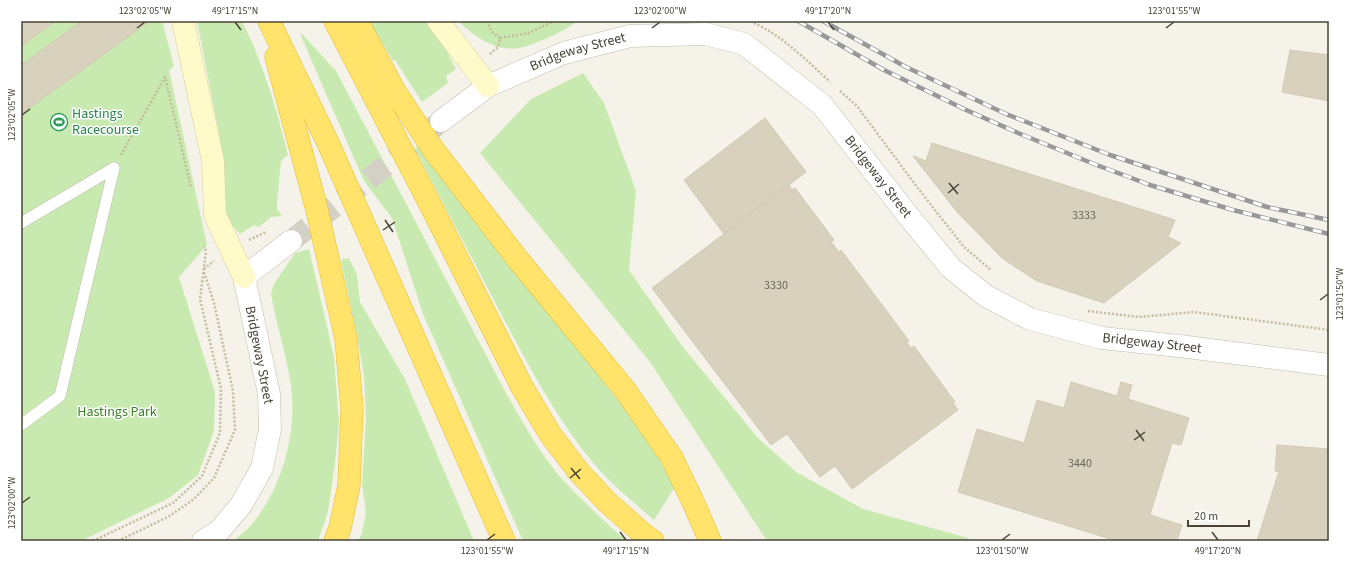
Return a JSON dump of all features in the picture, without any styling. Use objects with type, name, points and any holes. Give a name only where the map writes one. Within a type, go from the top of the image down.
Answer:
[{"type":"highway","points":[[267,21],[317,210],[346,339],[352,408],[349,485],[340,528],[335,541]]},
{"type":"highway","points":[[267,21],[306,95],[328,143],[504,541]]},
{"type":"highway","points":[[335,21],[434,212],[522,387],[550,434],[578,471],[608,502],[653,541]]},
{"type":"highway","points":[[357,21],[394,90],[432,149],[516,257],[625,390],[672,458],[710,541]]},
{"type":"main road","points":[[183,21],[214,161],[215,215],[244,277]]},
{"type":"main road","points":[[438,21],[488,86]]},
{"type":"street","name":"Bridgeway Street","points":[[441,121],[488,86],[564,52],[630,36],[706,34],[744,44],[822,105],[951,268],[986,296],[1030,319],[1102,338],[1329,365]]},
{"type":"street","points":[[244,277],[291,241]]},
{"type":"street","name":"Bridgeway Street","points":[[203,541],[219,531],[241,505],[262,468],[270,429],[269,394],[244,277]]},
{"type":"lane","points":[[21,223],[114,168]]},
{"type":"lane","points":[[21,425],[60,396],[114,168]]},
{"type":"path","points":[[487,21],[492,32],[500,38],[528,33],[554,21]]},
{"type":"path","points":[[748,21],[763,27],[803,57],[856,106],[964,246],[996,275]]},
{"type":"path","points":[[498,47],[500,38]]},
{"type":"path","points":[[114,168],[165,77],[192,190]]},
{"type":"path","points":[[93,541],[173,503],[202,476],[220,433],[221,389],[200,299],[206,250],[204,243]]},
{"type":"path","points":[[203,270],[216,259]]},
{"type":"path","points":[[118,541],[168,517],[194,499],[214,478],[235,430],[233,391],[214,303],[203,270]]},
{"type":"path","points":[[1087,311],[1140,317],[1194,312],[1329,330]]},
{"type":"green space","name":"Hastings Park","points":[[21,21],[162,21],[174,66],[169,70],[207,245],[179,277],[215,392],[214,431],[198,475],[169,498],[81,541],[21,541]]},
{"type":"green space","points":[[197,21],[242,21],[250,37],[269,87],[288,155],[281,161],[277,209],[282,216],[271,217],[259,227],[254,225],[240,234],[229,222],[226,216],[224,159]]},
{"type":"green space","points":[[369,21],[428,21],[443,44],[456,69],[446,76],[448,83],[422,102],[395,60],[393,61]]},
{"type":"green space","points":[[458,21],[578,21],[566,29],[543,40],[528,46],[514,49],[488,43],[472,33]]},
{"type":"green space","points":[[300,34],[302,34],[336,71],[505,391],[538,447],[561,478],[593,511],[627,541],[523,541],[423,314],[392,218],[364,181]]},
{"type":"green space","points":[[583,73],[604,103],[636,191],[629,270],[682,346],[758,438],[796,472],[863,509],[968,538],[969,541],[767,541],[650,362],[480,153],[531,99]]},
{"type":"green space","points":[[418,146],[520,277],[603,380],[649,443],[675,487],[654,520],[601,472],[580,446],[554,409],[520,350],[415,149]]},
{"type":"green space","points":[[309,249],[334,357],[339,423],[328,512],[318,541],[233,541],[250,527],[263,510],[272,494],[285,460],[292,423],[291,387],[271,294],[274,284],[295,253]]},
{"type":"green space","points":[[349,258],[357,275],[360,302],[405,379],[474,541],[358,541],[362,533],[366,511],[362,485],[366,419],[364,376],[341,260]]},
{"type":"building","points":[[21,21],[56,21],[21,46]]},
{"type":"building","points":[[82,21],[150,21],[21,114],[21,65]]},
{"type":"building","points":[[1290,50],[1329,55],[1329,101],[1282,92]]},
{"type":"building","points":[[765,118],[806,172],[724,234],[684,180]]},
{"type":"building","points":[[932,143],[1175,220],[1168,237],[1181,243],[1104,303],[1037,281],[1003,259],[958,213],[913,156],[926,161]]},
{"type":"building","points":[[789,185],[792,190],[795,188],[834,240],[831,242],[839,252],[841,250],[909,341],[907,343],[911,348],[914,346],[955,402],[953,403],[958,410],[852,489],[835,466],[820,477],[787,434],[771,445],[652,288]]},
{"type":"building","points":[[1071,382],[1117,396],[1121,382],[1132,385],[1128,399],[1189,418],[1181,445],[1172,443],[1150,515],[1182,525],[1177,541],[1117,541],[958,492],[977,429],[1024,443],[1037,400],[1064,408]]},
{"type":"building","points":[[1277,445],[1329,449],[1329,541],[1257,541],[1279,471],[1275,471]]},
{"type":"tunnel","points":[[291,241],[439,123]]},
{"type":"railway","points":[[798,21],[884,70],[964,109],[1094,164],[1150,185],[1233,210],[1329,234]]},
{"type":"railway","points":[[823,21],[906,67],[1006,114],[1110,155],[1267,207],[1329,220]]},
{"type":"place","name":"Hastings Racecourse","points":[[59,122]]}]
